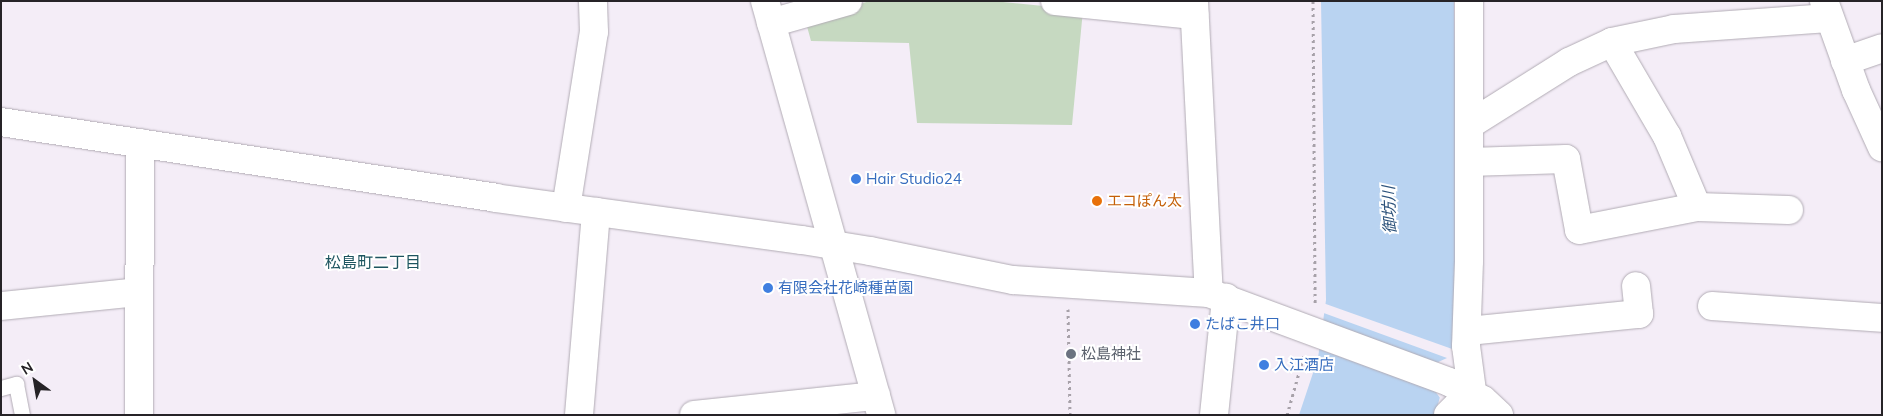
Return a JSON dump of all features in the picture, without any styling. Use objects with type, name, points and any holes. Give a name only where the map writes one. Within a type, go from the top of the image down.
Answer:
[{"type":"street","points":[[566,208],[594,32],[593,1]]},
{"type":"street","points":[[694,415],[878,406],[768,12],[848,1]]},
{"type":"street","points":[[1055,1],[1194,8],[1217,296],[1214,415]]},
{"type":"street","points":[[1448,415],[1465,396],[1468,331],[1469,1]]},
{"type":"street","points":[[1469,125],[1569,62],[1612,42],[1674,29],[1827,10],[1845,61],[1882,147]]},
{"type":"street","points":[[1612,42],[1667,136],[1696,207]]},
{"type":"street","points":[[1845,61],[1882,48]]},
{"type":"street","points":[[1,122],[566,208],[870,251],[1013,280],[1217,296],[1314,333],[1465,396],[1483,400],[1499,415]]},
{"type":"street","points":[[139,415],[140,143]]},
{"type":"street","points":[[1469,162],[1566,159],[1579,230],[1696,207],[1789,210]]},
{"type":"street","points":[[579,415],[596,212]]},
{"type":"street","points":[[1468,331],[1639,314],[1636,286]]},
{"type":"street","points":[[1,306],[138,292]]},
{"type":"street","points":[[1712,306],[1882,318]]},
{"type":"lane","points":[[1,388],[16,384],[22,415]]},
{"type":"path","points":[[1287,415],[1314,333],[1316,293],[1313,1]]},
{"type":"path","points":[[1068,284],[1070,415]]},
{"type":"green space","points":[[870,1],[993,1],[1083,10],[1072,125],[917,123],[909,43],[811,41],[805,19]]},
{"type":"water","name":"御坊川","points":[[1321,1],[1454,1],[1458,254],[1456,339],[1435,415],[1299,415],[1318,358],[1326,300]]},
{"type":"pier","points":[[1323,303],[1455,350],[1443,402],[1435,391],[1316,348],[1318,330],[1436,363],[1447,358],[1321,312]]},
{"type":"place","name":"Hair Studio24","points":[[856,179]]},
{"type":"place","name":"エコぽん太","points":[[1097,201]]},
{"type":"place","name":"有限会社花崎種苗園","points":[[768,288]]},
{"type":"place","name":"たばこ井口","points":[[1195,324]]},
{"type":"place","name":"松島神社","points":[[1071,354]]},
{"type":"place","name":"入江酒店","points":[[1264,365]]},
{"type":"district","name":"松島町二丁目","points":[[373,262]]}]
